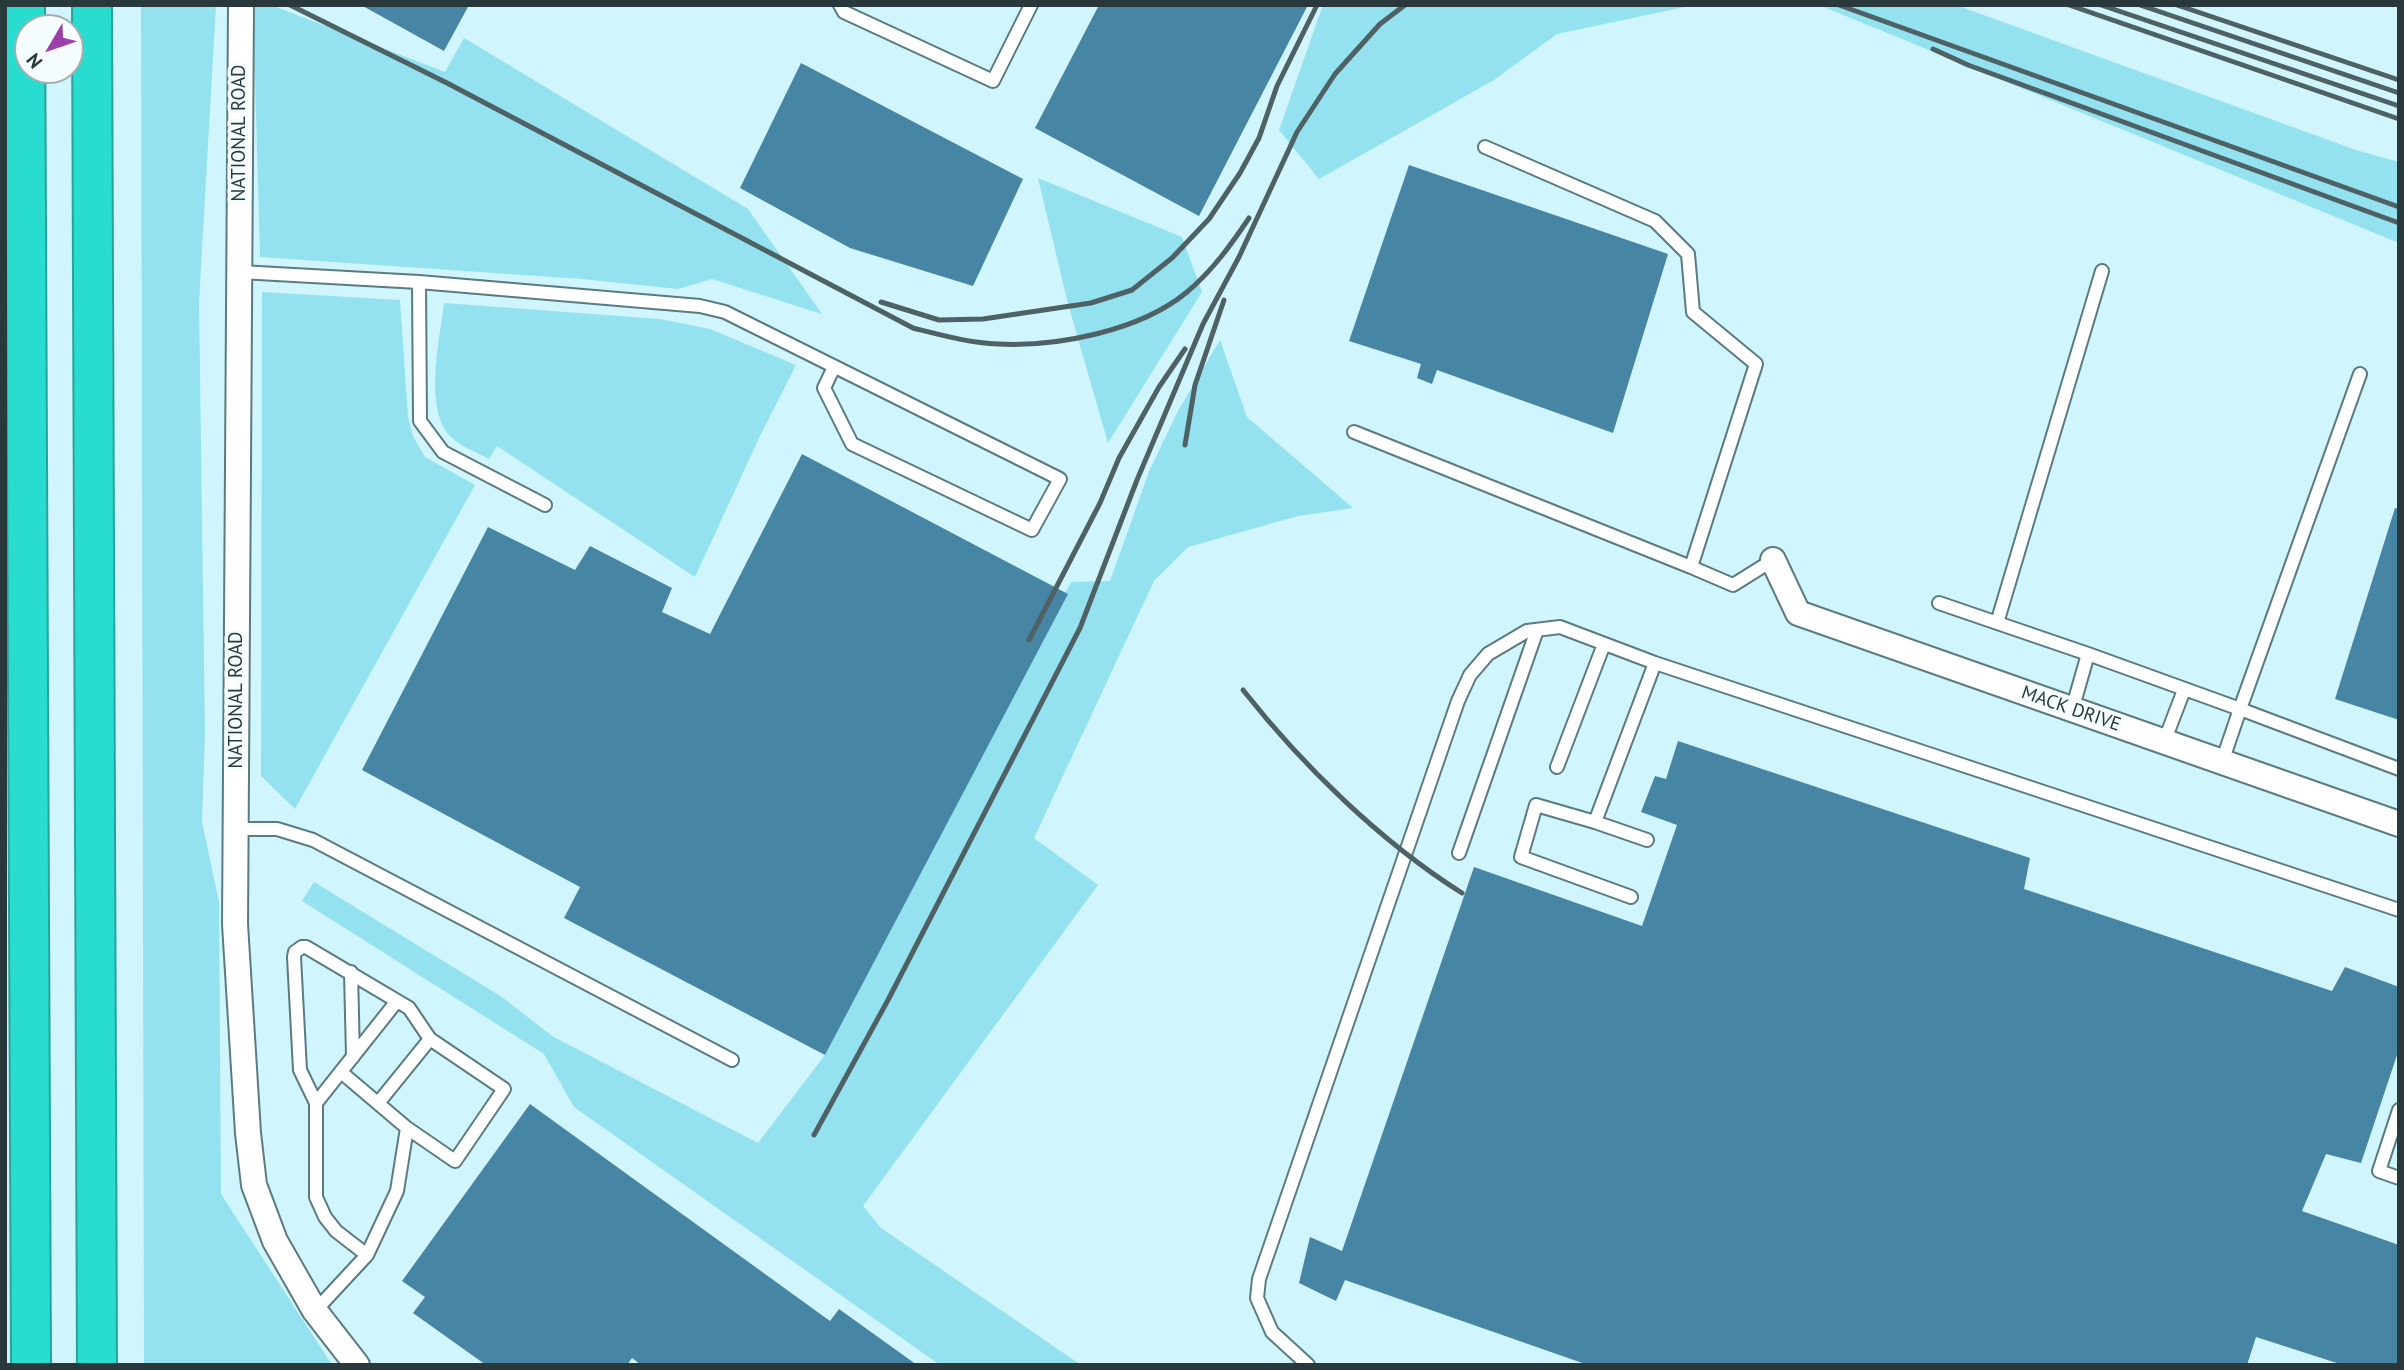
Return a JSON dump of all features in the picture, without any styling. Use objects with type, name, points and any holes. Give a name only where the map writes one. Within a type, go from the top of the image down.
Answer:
[{"type":"highway","points":[[25,5],[31,1365]]},
{"type":"highway","points":[[92,5],[97,1365]]},
{"type":"street","name":"NATIONAL ROAD","points":[[240,5],[235,924],[248,1133],[254,1185],[275,1241],[315,1311],[357,1365]]},
{"type":"street","name":"MACK DRIVE","points":[[1773,560],[1798,613],[2399,824]]},
{"type":"lane","points":[[840,5],[844,12],[993,81],[1031,5]]},
{"type":"lane","points":[[1485,147],[1655,221],[1688,254],[1693,312],[1756,364],[1691,567]]},
{"type":"lane","points":[[1997,624],[2102,271]]},
{"type":"lane","points":[[240,272],[419,282],[700,306],[725,312],[1060,479],[1031,530],[852,444],[824,388],[834,367]]},
{"type":"lane","points":[[419,282],[421,421],[443,452],[545,505]]},
{"type":"lane","points":[[2222,762],[2360,374]]},
{"type":"lane","points":[[1354,432],[1733,586],[1773,560]]},
{"type":"lane","points":[[1939,603],[2241,709],[2399,769]]},
{"type":"lane","points":[[1308,1365],[1272,1332],[1257,1298],[1259,1279],[1458,701],[1470,675],[1488,654],[1527,631],[1560,627],[1655,663],[2399,910]]},
{"type":"lane","points":[[1459,853],[1537,630]]},
{"type":"lane","points":[[1557,767],[1604,644]]},
{"type":"lane","points":[[2072,709],[2088,654]]},
{"type":"lane","points":[[1595,822],[1655,663]]},
{"type":"lane","points":[[2164,742],[2184,690]]},
{"type":"lane","points":[[1631,897],[1521,856],[1536,804],[1647,840]]},
{"type":"lane","points":[[235,829],[277,830],[313,839],[733,1060]]},
{"type":"lane","points":[[341,1072],[407,1128],[455,1161],[504,1089],[430,1039],[409,1008],[306,947],[295,953],[300,1070],[316,1103],[316,1197],[325,1217],[336,1231],[367,1255]]},
{"type":"lane","points":[[351,972],[353,1057]]},
{"type":"lane","points":[[316,1103],[397,1001]]},
{"type":"lane","points":[[379,1102],[430,1039]]},
{"type":"lane","points":[[2398,1112],[2379,1171],[2399,1178]]},
{"type":"lane","points":[[315,1311],[367,1255],[397,1191],[407,1128]]},
{"type":"shaded area","points":[[141,5],[216,5],[199,302],[205,734],[202,822],[219,902],[221,1194],[332,1365],[144,1365]]},
{"type":"shaded area","points":[[253,5],[271,5],[445,72],[464,38],[748,209],[822,314],[712,279],[678,289],[582,279],[260,257]]},
{"type":"shaded area","points":[[1323,5],[1694,5],[1557,34],[1494,80],[1319,179],[1279,130]]},
{"type":"shaded area","points":[[1819,5],[1956,5],[2356,150],[2399,162],[2399,243]]},
{"type":"shaded area","points":[[1038,178],[1182,237],[1202,292],[1108,443],[1068,304]]},
{"type":"shaded area","points":[[262,292],[400,300],[408,417],[413,436],[425,457],[475,485],[295,809],[261,776]]},
{"type":"shaded area","points":[[444,303],[660,319],[710,329],[796,365],[695,577],[497,446],[489,459],[451,437],[442,425],[435,392]]},
{"type":"shaded area","points":[[1220,340],[1247,417],[1353,508],[1298,516],[1188,547],[1154,581],[1034,838],[1098,885],[863,1206],[881,1228],[1081,1365],[940,1365],[574,1107],[544,1054],[302,901],[314,882],[502,997],[552,1036],[758,1143],[825,1055],[1071,582],[1110,581],[1150,469],[1178,411]]},
{"type":"building","points":[[361,5],[469,5],[444,51]]},
{"type":"building","points":[[1099,5],[1308,5],[1199,216],[1035,128]]},
{"type":"building","points":[[801,63],[1023,179],[973,286],[850,248],[740,188]]},
{"type":"building","points":[[1409,165],[1668,254],[1613,433],[1437,370],[1432,384],[1417,378],[1421,364],[1349,341]]},
{"type":"building","points":[[802,454],[1068,594],[825,1055],[564,918],[580,887],[362,770],[488,527],[575,570],[590,546],[672,588],[662,612],[710,634]]},
{"type":"building","points":[[2395,508],[2399,509],[2399,720],[2335,699]]},
{"type":"building","points":[[1678,741],[2030,858],[2024,889],[2332,991],[2345,967],[2399,987],[2399,1049],[2361,1163],[2326,1154],[2302,1211],[2399,1245],[2399,1365],[2343,1365],[2256,1337],[2247,1365],[1588,1365],[1345,1280],[1336,1301],[1299,1283],[1310,1237],[1342,1251],[1474,867],[1642,926],[1677,825],[1641,812],[1655,776],[1666,779]]},
{"type":"building","points":[[530,1104],[830,1321],[839,1309],[917,1365],[641,1365],[632,1358],[627,1365],[486,1365],[413,1313],[425,1297],[402,1281]]},
{"type":"railway","points":[[290,5],[447,83],[913,328],[956,338],[998,344],[1046,343],[1097,334],[1146,317],[1168,306],[1196,284],[1221,257],[1249,218]]},
{"type":"railway","points":[[881,302],[939,320],[983,319],[1091,303],[1132,290],[1172,258],[1209,219],[1240,173],[1259,138],[1277,86],[1317,5]]},
{"type":"railway","points":[[814,1135],[888,1000],[1080,628],[1137,480],[1203,324],[1239,257],[1297,132],[1335,74],[1380,24],[1405,5]]},
{"type":"railway","points":[[1839,5],[2399,207]]},
{"type":"railway","points":[[2069,5],[2399,119]]},
{"type":"railway","points":[[2101,5],[2399,106]]},
{"type":"railway","points":[[2140,5],[2399,93]]},
{"type":"railway","points":[[2177,5],[2399,80]]},
{"type":"railway","points":[[1933,49],[1968,65],[2399,223]]},
{"type":"railway","points":[[1185,445],[1195,385],[1224,300]]},
{"type":"railway","points":[[1029,640],[1100,503],[1119,458],[1159,387],[1185,349]]},
{"type":"railway","points":[[1243,690],[1291,747],[1345,801],[1402,850],[1462,893]]}]
